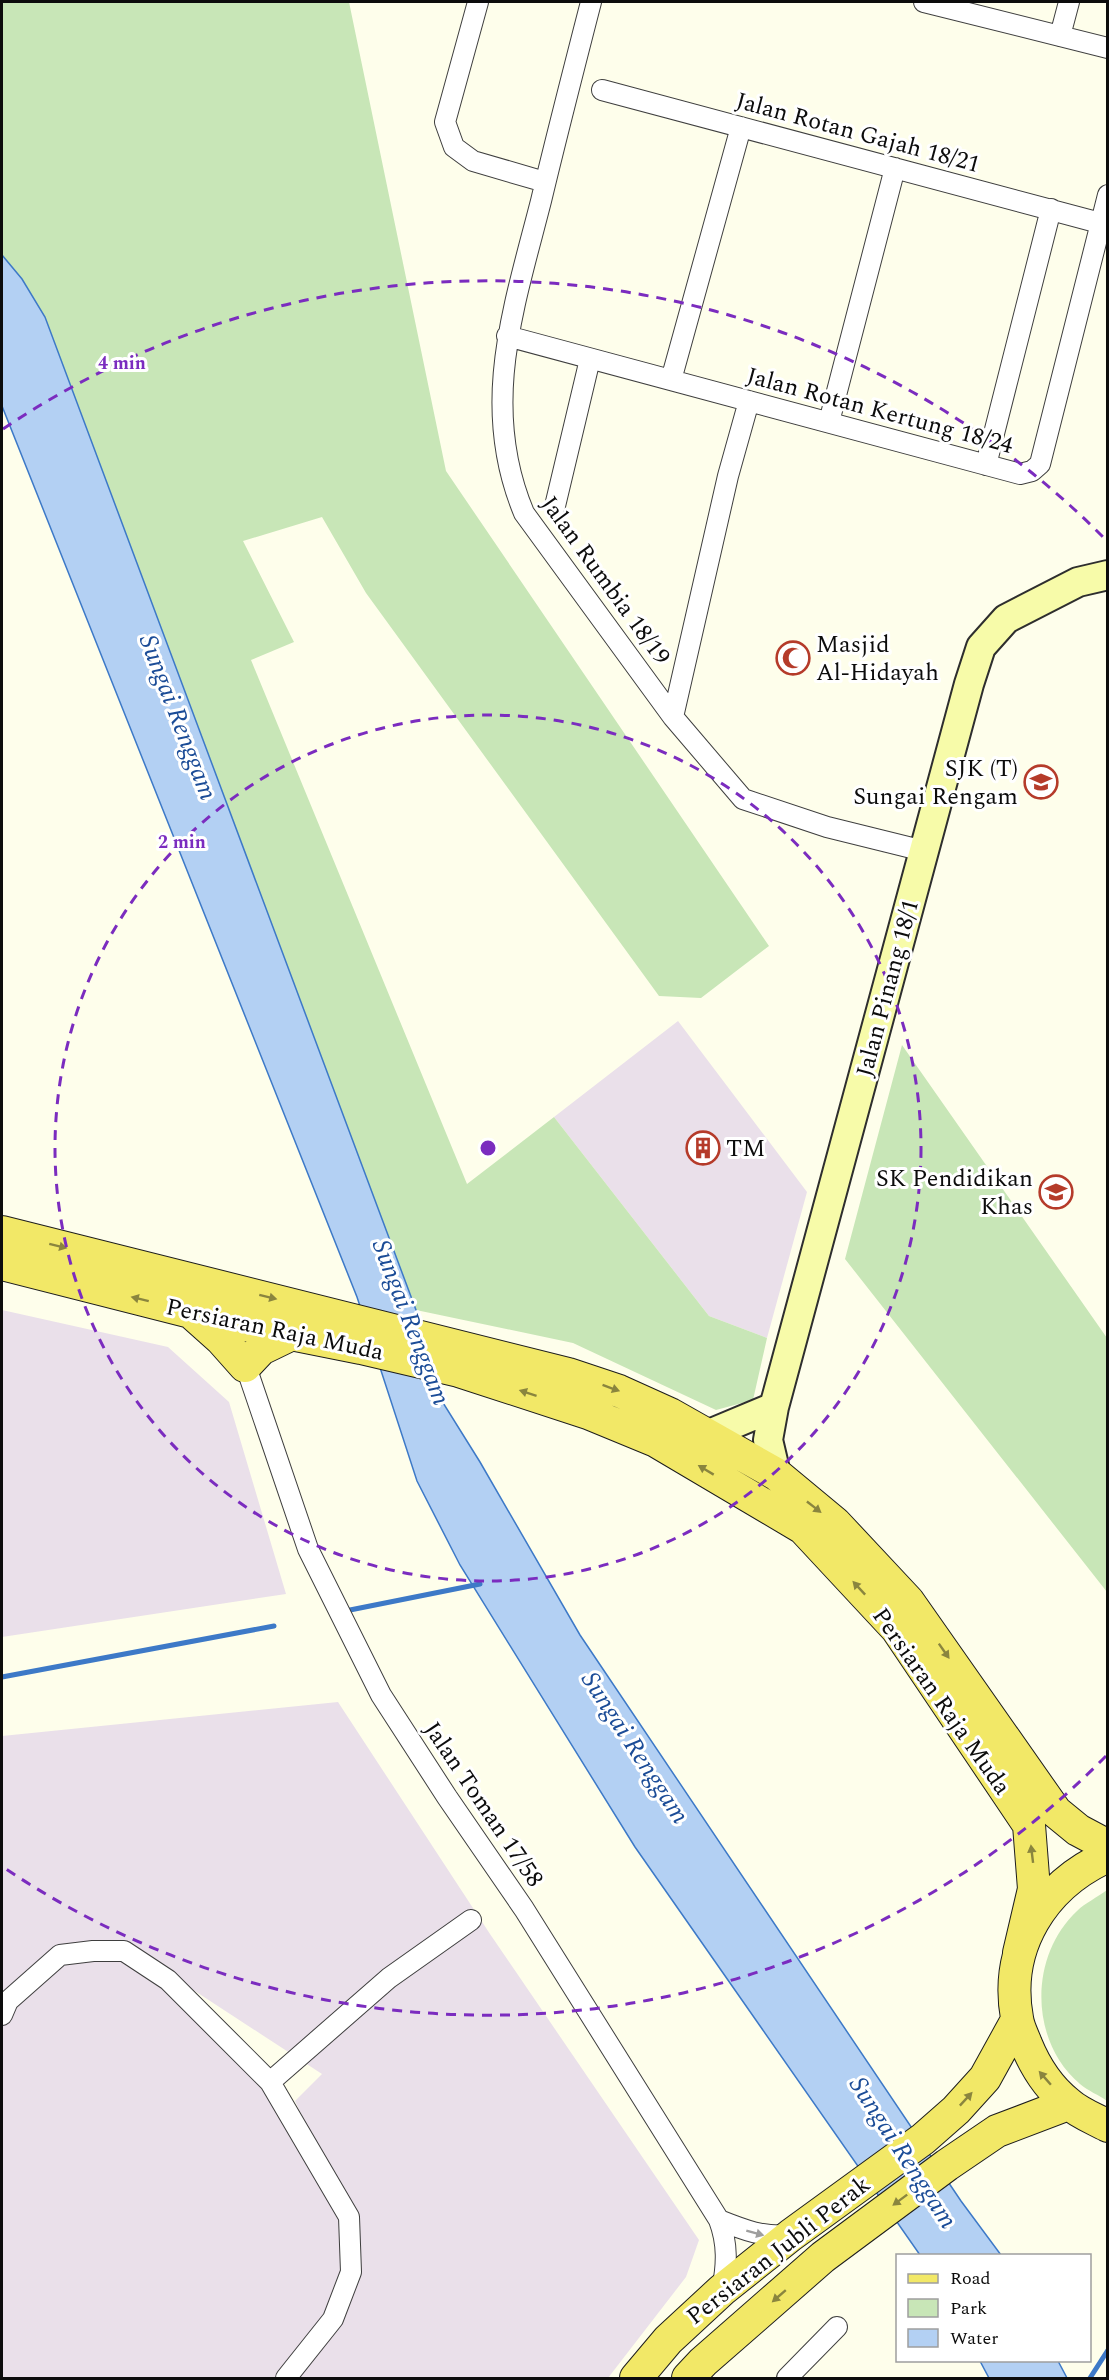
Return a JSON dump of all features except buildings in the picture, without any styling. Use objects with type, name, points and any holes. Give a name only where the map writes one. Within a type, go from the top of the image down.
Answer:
[{"type":"main road","name":"Persiaran Raja Muda","points":[[2,1232],[223,1286],[358,1334],[456,1357],[568,1374],[619,1391],[670,1414],[776,1474],[835,1523],[908,1600],[1056,1812],[1078,1830],[1107,1846]]},
{"type":"main road","name":"Persiaran Raja Muda","points":[[2,1264],[230,1322],[292,1334],[358,1334]]},
{"type":"main road","points":[[190,1312],[221,1339],[245,1366],[261,1349],[292,1334]]},
{"type":"main road","name":"Persiaran Raja Muda","points":[[456,1357],[656,1441],[803,1528],[897,1629],[1029,1825],[1034,1889],[1019,1953]]},
{"type":"main road","points":[[1107,1856],[1084,1867],[1056,1890],[1034,1919],[1019,1953],[1014,1986],[1017,2020],[1035,2066],[1068,2104],[1107,2126]]},
{"type":"main road","name":"Persiaran Jubli Perak","points":[[636,2379],[668,2340],[722,2290],[801,2228],[923,2139],[956,2110],[986,2078],[1017,2020]]},
{"type":"main road","name":"Persiaran Jubli Perak","points":[[688,2379],[703,2362],[823,2257],[946,2165],[997,2131],[1068,2104]]},
{"type":"street","points":[[478,2],[445,122],[454,147],[473,161],[545,182]]},
{"type":"street","name":"Jalan Rumbia 18/19","points":[[591,2],[507,336],[501,414],[515,492],[524,513],[673,717],[743,799],[827,827],[924,851]]},
{"type":"street","points":[[924,2],[1107,48]]},
{"type":"street","points":[[1060,36],[1069,2]]},
{"type":"street","name":"Jalan Rotan Gajah 18/21","points":[[602,90],[1100,223]]},
{"type":"street","points":[[670,380],[741,127]]},
{"type":"street","points":[[829,423],[896,168]]},
{"type":"street","name":"Jalan Rotan Kertung 18/24","points":[[507,336],[1020,474],[1032,471],[1040,464],[1107,195]]},
{"type":"street","points":[[986,465],[1051,209]]},
{"type":"street","points":[[555,506],[590,359]]},
{"type":"street","points":[[673,717],[728,477],[749,401]]},
{"type":"street","name":"Jalan Pinang 18/1","points":[[776,1474],[768,1440],[774,1407],[969,684],[981,647],[1006,619],[1078,582],[1107,575]]},
{"type":"street","name":"Jalan Toman 17/58","points":[[223,1286],[230,1322],[308,1549],[381,1695],[524,1909],[719,2220],[725,2235],[727,2265],[722,2290]]},
{"type":"street","points":[[707,1435],[774,1407]]},
{"type":"street","points":[[270,2082],[389,1978],[471,1920]]},
{"type":"street","points":[[2,2015],[8,2001],[60,1955],[93,1951],[124,1951],[168,1980],[270,2082],[349,2217],[351,2272],[333,2319],[286,2379]]},
{"type":"street","points":[[719,2220],[754,2234],[774,2237],[801,2228]]},
{"type":"street","points":[[787,2379],[837,2327]]},
{"type":"shaded area","points":[[678,1021],[807,1192],[767,1338],[709,1316],[554,1117]]},
{"type":"shaded area","points":[[2,1310],[168,1347],[229,1402],[286,1594],[2,1637]]},
{"type":"shaded area","points":[[338,1702],[490,1934],[699,2240],[686,2277],[608,2378],[2,2378],[2,1736]],"holes":[[[175,1978],[322,2074],[295,2101],[345,2208],[270,2082]]]},
{"type":"green space","points":[[2,2],[349,2],[446,471],[769,946],[701,998],[659,996],[366,593],[322,517],[243,541],[294,642],[251,660],[467,1184],[554,1117],[709,1316],[767,1338],[753,1400],[716,1410],[573,1343],[416,1310],[45,317],[22,279],[2,255]]},
{"type":"green space","points":[[902,1045],[1107,1338],[1107,1592],[845,1259]]},
{"type":"green space","points":[[1107,1890],[1107,2101],[1086,2089],[1063,2066],[1051,2045],[1044,2022],[1041,1998],[1043,1974],[1050,1951],[1061,1930],[1080,1908]]},
{"type":"water","name":"Sungai Renggam","points":[[2,255],[22,279],[45,317],[416,1310],[435,1390],[480,1462],[580,1635],[961,2201],[1000,2254],[919,2254],[635,1847],[460,1565],[417,1481],[357,1297],[2,406]]},
{"type":"water","points":[[981,2362],[1059,2362],[1067,2378],[989,2378]]},
{"type":"waterway","points":[[350,1610],[480,1584]]},
{"type":"waterway","points":[[2,1677],[274,1626]]},
{"type":"waterway","points":[[1090,2378],[1108,2350]]},
{"type":"place","name":"Masjid Al-Hidayah","points":[[793,658]]},
{"type":"place","name":"SJK (T) Sungai Rengam","points":[[1041,782]]},
{"type":"place","name":"TM","points":[[703,1148]]},
{"type":"place","name":"SK Pendidikan Khas","points":[[1056,1192]]}]
